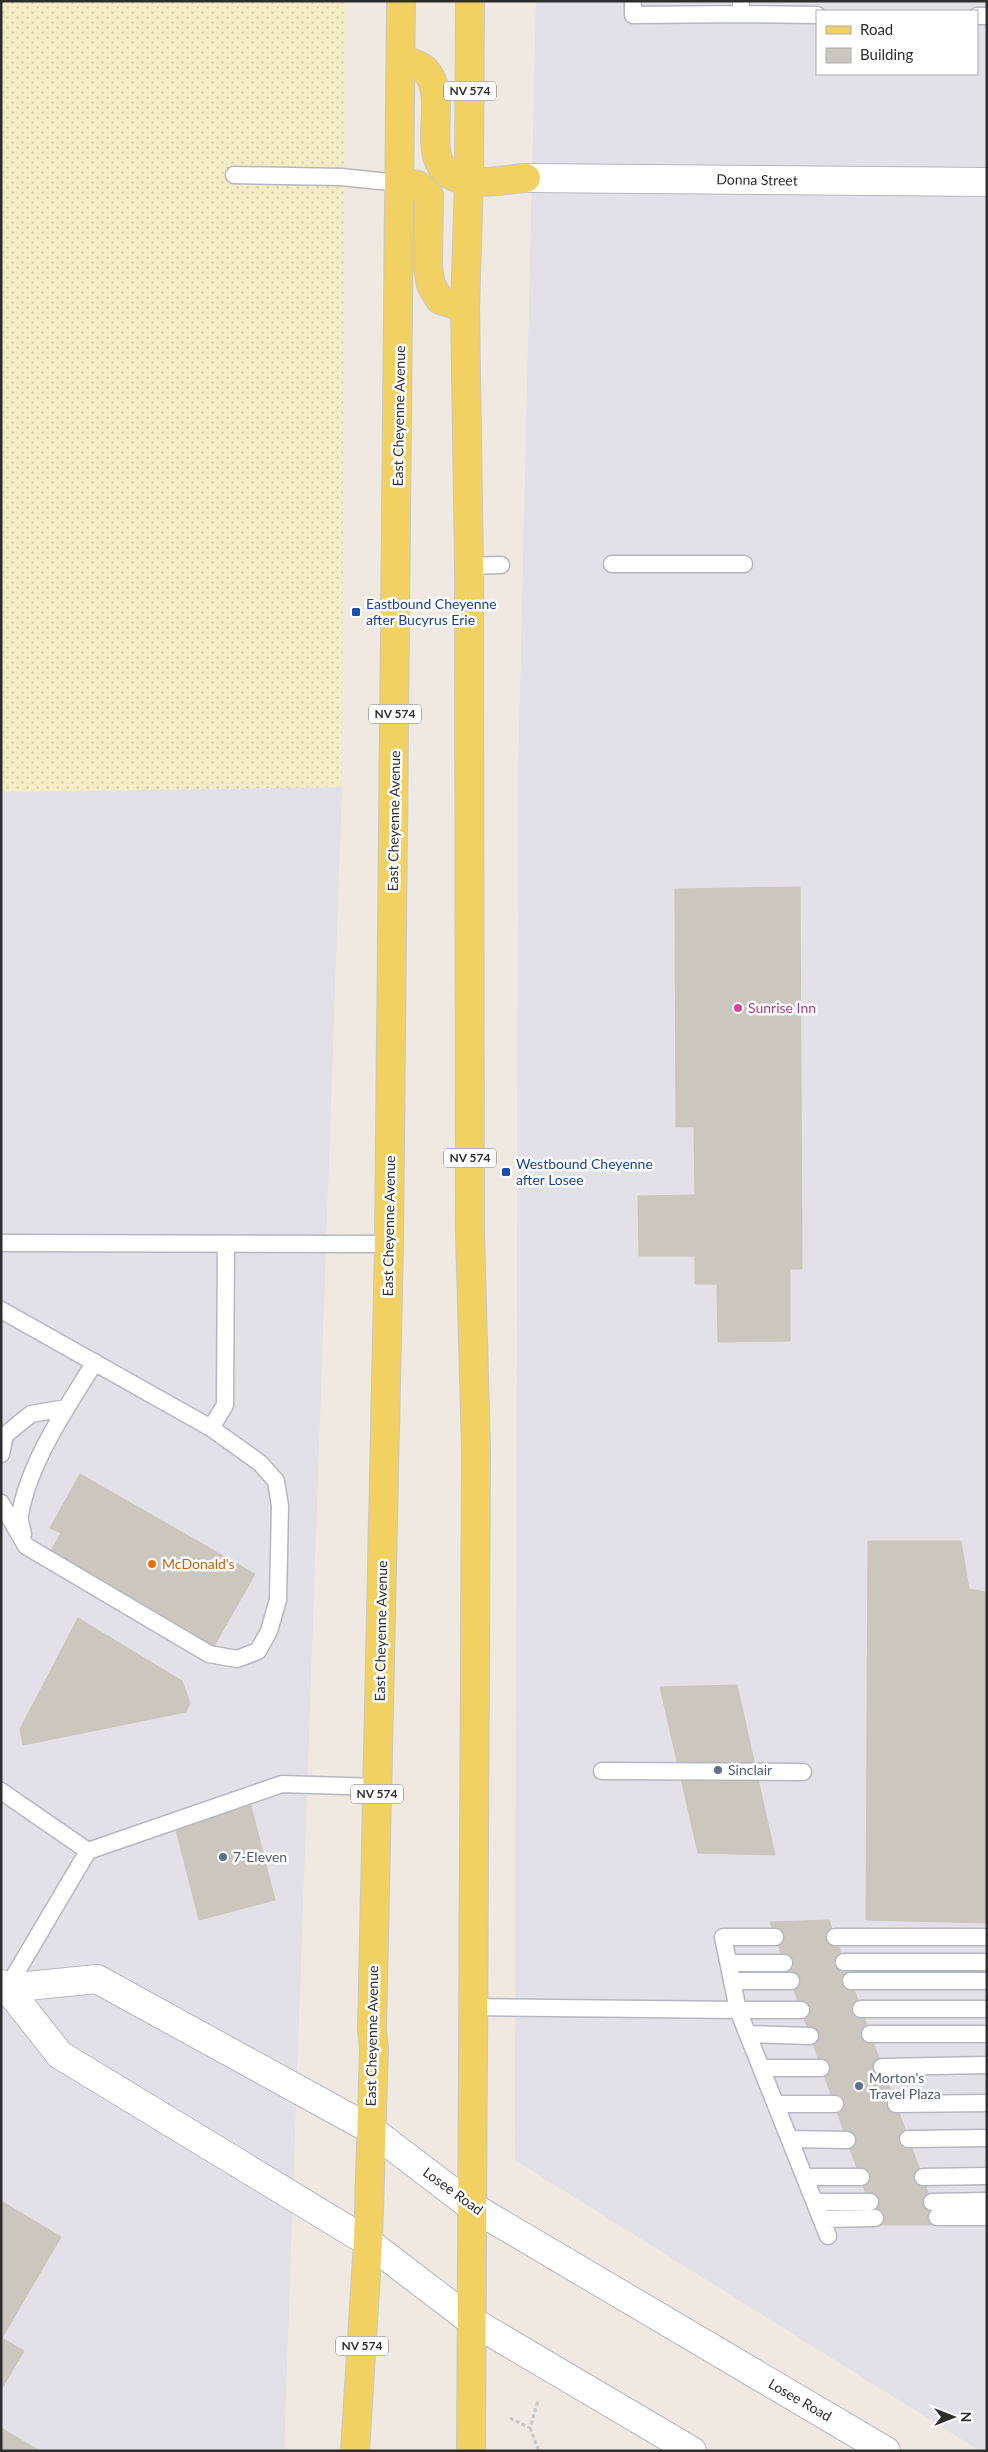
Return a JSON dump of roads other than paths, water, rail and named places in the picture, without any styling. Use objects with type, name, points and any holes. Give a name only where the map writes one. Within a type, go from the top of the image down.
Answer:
[{"type":"main road","name":"East Cheyenne Avenue","points":[[355,2451],[368,2242],[370,2129],[374,2049],[377,1787],[389,1244],[400,304],[401,1]]},
{"type":"main road","name":"NV 574","points":[[470,1],[470,181],[465,308],[469,566],[470,1234],[476,1449],[470,2320],[471,2451]]},
{"type":"main road","points":[[402,59],[425,69],[433,82],[435,145],[438,163],[450,176],[470,181]]},
{"type":"main road","name":"Donna Street","points":[[470,181],[526,178],[987,182]]},
{"type":"main road","points":[[399,183],[418,184],[429,195],[428,267],[431,285],[440,300],[465,308]]},
{"type":"main road","name":"Losee Road","points":[[4,1986],[97,1979],[370,2129],[471,2206],[886,2451]]},
{"type":"main road","points":[[4,1986],[60,2055],[368,2242],[470,2320],[692,2451]]},
{"type":"lane","points":[[633,1],[633,15],[741,8],[816,15]]},
{"type":"lane","points":[[234,176],[342,177],[399,183]]},
{"type":"lane","points":[[612,564],[744,564]]},
{"type":"lane","points":[[469,566],[501,565]]},
{"type":"lane","points":[[1,1243],[389,1244]]},
{"type":"lane","points":[[211,1428],[225,1405],[226,1244]]},
{"type":"lane","points":[[1,1310],[211,1428],[260,1463],[276,1481],[280,1506],[278,1600],[269,1631],[258,1651],[237,1659],[209,1654],[26,1546],[1,1502]]},
{"type":"lane","points":[[26,1546],[19,1517],[33,1472],[66,1408],[94,1362]]},
{"type":"lane","points":[[1,1454],[5,1435],[31,1414],[66,1408]]},
{"type":"lane","points":[[602,1772],[803,1772]]},
{"type":"lane","points":[[4,1986],[88,1851],[282,1784],[377,1787]]},
{"type":"lane","points":[[1,1791],[88,1851]]},
{"type":"lane","points":[[775,1937],[723,1937],[738,2010],[828,2236]]},
{"type":"lane","points":[[835,1937],[987,1937]]},
{"type":"lane","points":[[844,1962],[987,1962]]},
{"type":"lane","points":[[729,1963],[784,1963]]},
{"type":"lane","points":[[733,1981],[791,1981]]},
{"type":"lane","points":[[851,1981],[987,1981]]},
{"type":"lane","points":[[472,2008],[801,2010]]},
{"type":"lane","points":[[861,2009],[987,2008]]},
{"type":"lane","points":[[748,2034],[810,2036]]},
{"type":"lane","points":[[870,2034],[987,2034]]},
{"type":"lane","points":[[882,2067],[987,2065]]},
{"type":"lane","points":[[761,2068],[821,2068]]},
{"type":"lane","points":[[896,2104],[987,2103]]},
{"type":"lane","points":[[776,2104],[835,2104]]},
{"type":"lane","points":[[908,2139],[987,2138]]},
{"type":"lane","points":[[790,2139],[847,2140]]},
{"type":"lane","points":[[922,2177],[987,2176]]},
{"type":"lane","points":[[805,2177],[861,2177]]},
{"type":"lane","points":[[987,2201],[934,2210],[987,2217]]},
{"type":"lane","points":[[815,2202],[873,2210],[821,2219]]},
{"type":"place","name":"Eastbound Cheyenne after Bucyrus Erie","points":[[356,612]]},
{"type":"place","name":"Sunrise Inn","points":[[738,1008]]},
{"type":"place","name":"Westbound Cheyenne after Losee","points":[[506,1172]]},
{"type":"place","name":"McDonald's","points":[[152,1564]]},
{"type":"place","name":"Sinclair","points":[[718,1770]]},
{"type":"place","name":"7-Eleven","points":[[223,1857]]},
{"type":"place","name":"Morton's Travel Plaza","points":[[859,2086]]}]
